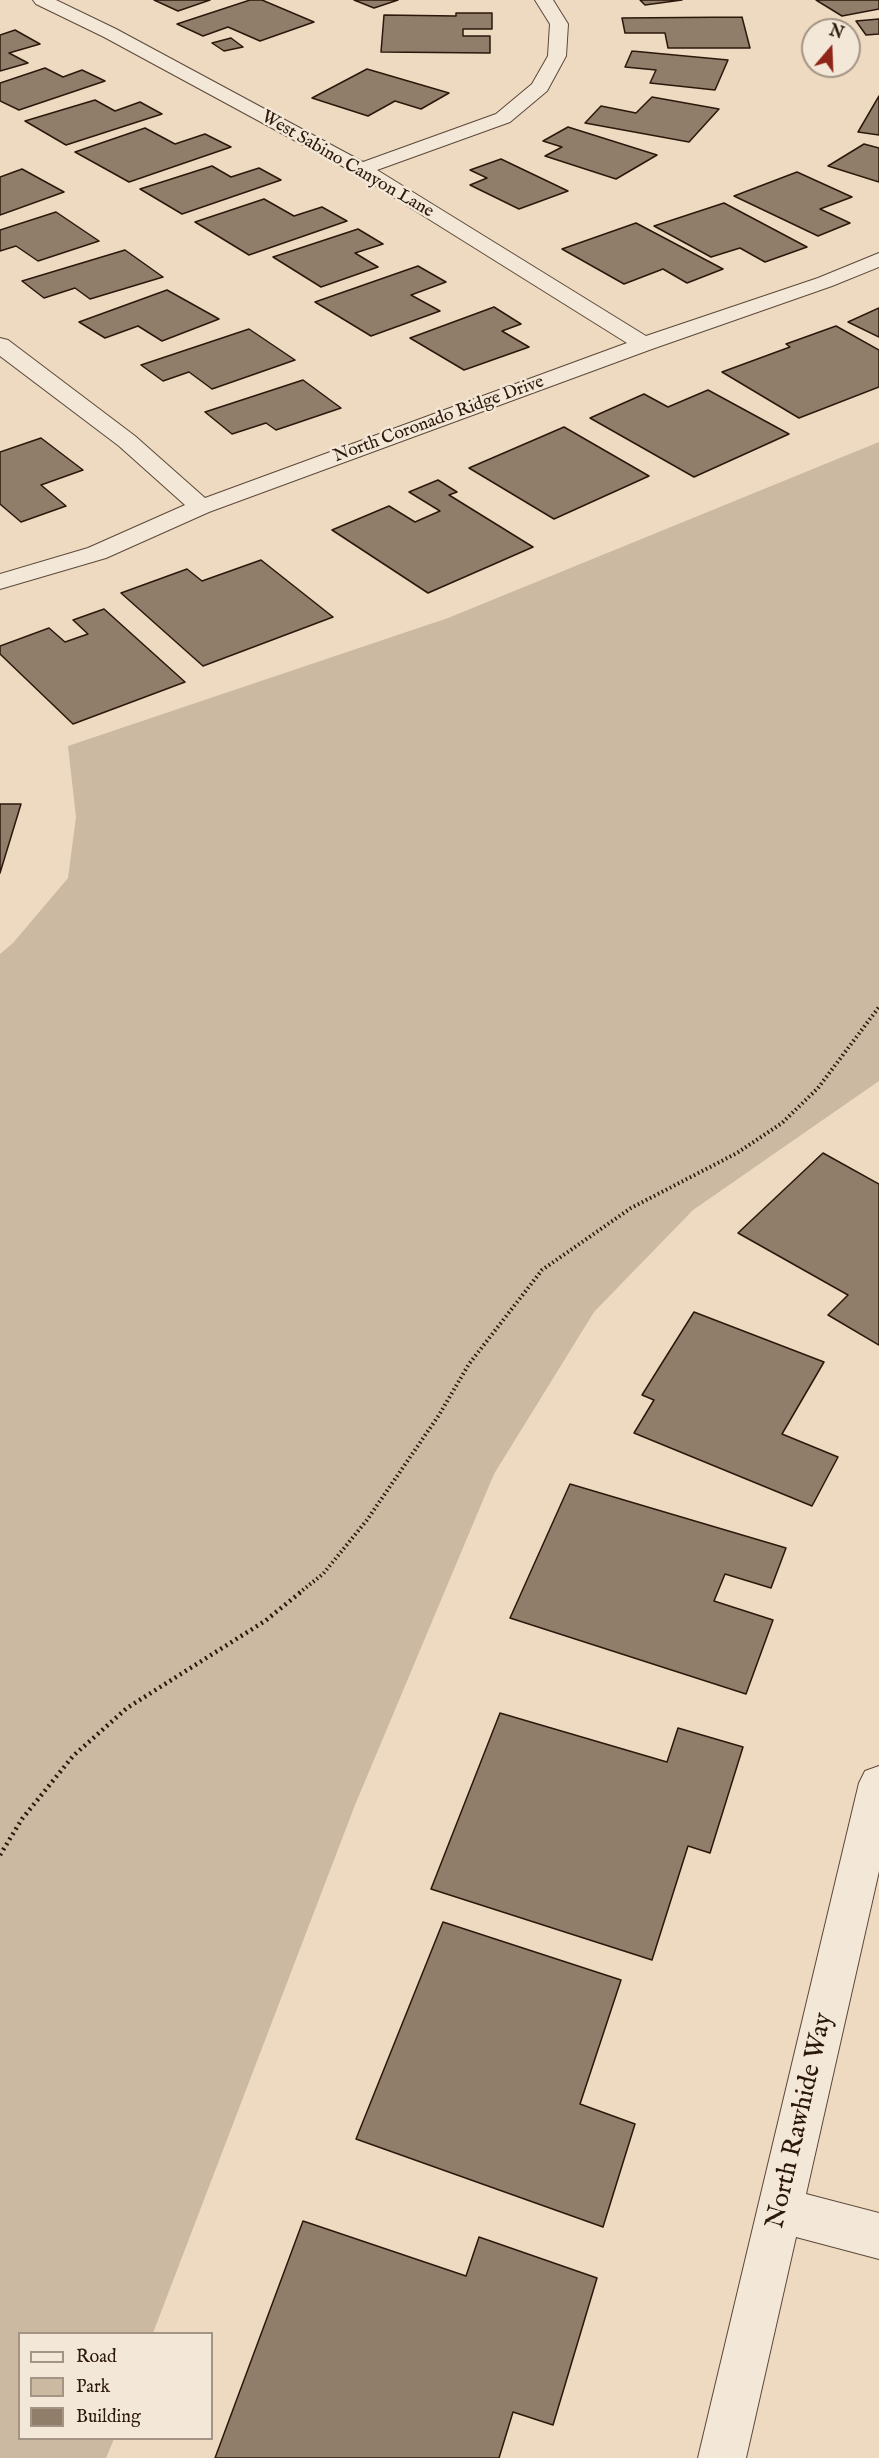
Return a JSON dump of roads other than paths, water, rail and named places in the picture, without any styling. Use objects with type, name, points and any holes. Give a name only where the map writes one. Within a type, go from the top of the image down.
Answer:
[{"type":"street","name":"West Sabino Canyon Lane","points":[[42,0],[110,33],[362,169],[645,344]]},
{"type":"street","points":[[362,169],[503,118],[540,87],[557,56],[559,24],[544,0]]},
{"type":"street","name":"North Coronado Ridge Drive","points":[[0,582],[96,553],[201,507],[645,344],[825,282],[879,259]]},
{"type":"street","points":[[0,345],[127,441],[201,507]]},
{"type":"street","name":"North Rawhide Way","points":[[722,2458],[879,1783]]},
{"type":"street","points":[[780,2210],[879,2236]]}]
